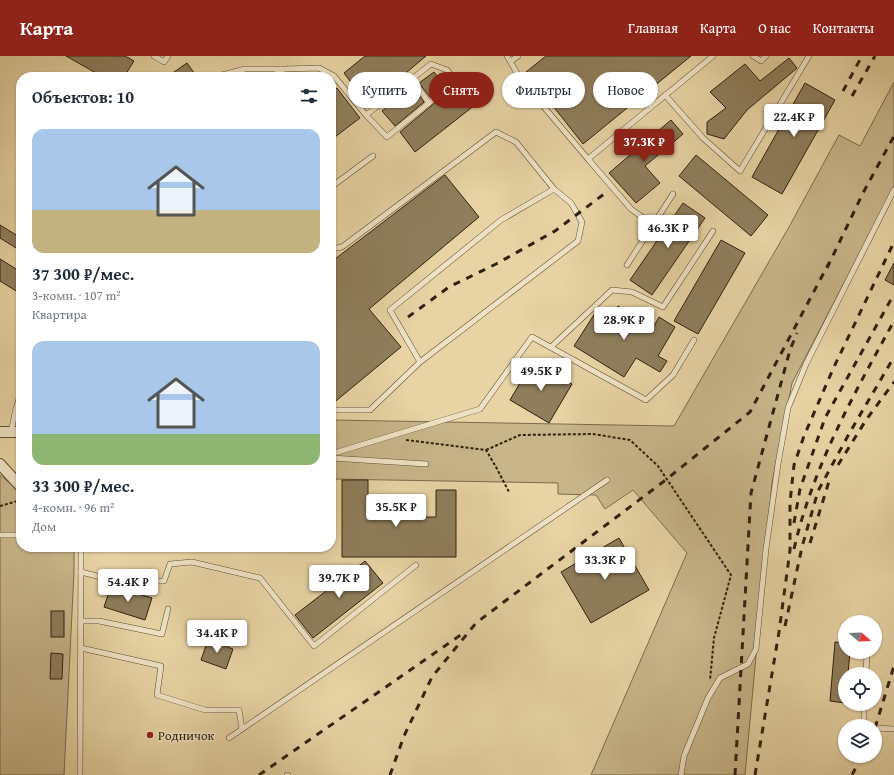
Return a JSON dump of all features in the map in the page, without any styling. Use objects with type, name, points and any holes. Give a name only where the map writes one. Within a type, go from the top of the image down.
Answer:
[{"type":"street","points":[[0,432],[16,432]]},
{"type":"street","points":[[0,464],[16,482]]},
{"type":"lane","points":[[154,56],[164,62],[168,56]]},
{"type":"lane","points":[[507,56],[521,80],[631,209],[653,225]]},
{"type":"lane","points":[[511,61],[518,56]]},
{"type":"lane","points":[[588,159],[713,56]]},
{"type":"lane","points":[[753,56],[761,61],[766,56]]},
{"type":"lane","points":[[665,95],[703,138],[740,171],[809,56]]},
{"type":"lane","points":[[421,72],[431,64],[449,72]]},
{"type":"lane","points":[[233,72],[245,69],[319,68],[326,72]]},
{"type":"lane","points":[[279,72],[284,69]]},
{"type":"lane","points":[[336,78],[366,115],[387,137],[429,103],[421,92]]},
{"type":"lane","points":[[366,115],[375,108]]},
{"type":"lane","points":[[336,248],[342,247],[496,132],[516,142],[554,189],[571,204],[582,222],[578,242],[420,362],[370,410],[336,410]]},
{"type":"lane","points":[[336,183],[373,156]]},
{"type":"lane","points":[[420,362],[390,310],[500,220],[554,189]]},
{"type":"lane","points":[[681,775],[684,756],[708,698],[720,678],[748,664],[756,649],[766,549],[778,464],[788,408],[806,364],[894,190]]},
{"type":"lane","points":[[627,265],[673,194]]},
{"type":"lane","points":[[551,347],[612,290],[632,292],[663,307],[713,231]]},
{"type":"lane","points":[[336,452],[480,409],[532,337],[646,400],[673,376],[694,340]]},
{"type":"lane","points":[[16,408],[16,432]]},
{"type":"lane","points":[[336,458],[426,464]]},
{"type":"lane","points":[[229,738],[607,480]]},
{"type":"lane","points":[[0,535],[16,535]]},
{"type":"lane","points":[[80,775],[81,552]]},
{"type":"lane","points":[[81,572],[121,582],[164,581],[170,564],[192,562],[260,578],[314,646],[416,565]]},
{"type":"lane","points":[[81,621],[99,621],[162,634],[168,609]]},
{"type":"lane","points":[[81,648],[161,666],[156,696],[205,710],[239,710],[242,729]]},
{"type":"lane","points":[[882,728],[894,729]]},
{"type":"path","points":[[387,437],[486,450],[520,435],[593,434],[630,440],[658,466],[731,575],[714,638],[710,684]]},
{"type":"path","points":[[486,450],[508,492]]},
{"type":"path","points":[[0,506],[16,501]]},
{"type":"shaded area","points":[[894,82],[894,187],[792,383],[772,483],[745,775],[591,775],[687,553],[633,490],[605,509],[596,495],[558,494],[558,483],[336,479],[336,420],[674,426],[789,227],[839,135],[860,146]]},
{"type":"shaded area","points":[[0,475],[16,488],[16,552],[74,552],[74,572],[64,775],[0,775]]},
{"type":"building","points":[[66,56],[125,56],[134,61],[127,72],[94,72]]},
{"type":"building","points":[[365,56],[426,56],[407,72],[348,72],[348,78],[344,73]]},
{"type":"building","points":[[546,56],[691,56],[658,83],[658,72],[593,72],[593,108],[627,108],[583,144],[554,108],[585,108],[585,72],[526,72]]},
{"type":"building","points":[[789,58],[797,68],[747,110],[724,139],[707,134],[707,122],[726,108],[710,92],[745,64],[760,81]]},
{"type":"building","points":[[187,63],[193,72],[174,72]]},
{"type":"building","points":[[429,76],[429,96],[421,86],[421,82]]},
{"type":"building","points":[[805,83],[835,100],[782,194],[752,177]]},
{"type":"building","points":[[337,88],[348,102],[348,108],[352,108],[360,118],[336,136]]},
{"type":"building","points":[[386,108],[417,108],[395,126],[382,111]]},
{"type":"building","points":[[429,108],[471,108],[415,152],[400,132]]},
{"type":"building","points":[[671,120],[683,134],[645,166],[660,183],[636,203],[609,173]]},
{"type":"building","points":[[696,155],[768,215],[751,236],[679,176]]},
{"type":"building","points":[[445,175],[479,217],[369,309],[401,347],[336,401],[336,258]]},
{"type":"building","points":[[683,203],[705,218],[652,295],[630,280]]},
{"type":"building","points":[[0,225],[16,235],[16,248],[0,238]]},
{"type":"building","points":[[721,240],[745,253],[698,334],[674,321]]},
{"type":"building","points":[[0,259],[16,269],[16,291],[0,281]]},
{"type":"building","points":[[894,263],[894,285],[885,280]]},
{"type":"building","points":[[618,306],[653,328],[659,317],[675,327],[658,356],[667,361],[660,372],[636,358],[624,377],[574,346],[597,310],[611,318]]},
{"type":"building","points":[[533,361],[572,384],[549,423],[510,400]]},
{"type":"building","points":[[342,480],[368,480],[368,517],[436,517],[436,490],[456,490],[456,557],[342,557]]},
{"type":"building","points":[[619,538],[649,590],[591,623],[561,572]]},
{"type":"building","points":[[365,561],[383,583],[313,638],[295,615]]},
{"type":"building","points":[[111,586],[152,598],[145,620],[104,607]]},
{"type":"building","points":[[51,611],[64,611],[64,637],[51,637]]},
{"type":"building","points":[[208,640],[233,649],[226,669],[201,660]]},
{"type":"building","points":[[835,642],[838,642],[838,659],[849,659],[849,667],[838,667],[838,702],[830,701]]},
{"type":"building","points":[[51,653],[63,654],[62,679],[50,679]]},
{"type":"railway","points":[[843,91],[862,56]]},
{"type":"railway","points":[[852,96],[875,56]]},
{"type":"railway","points":[[827,268],[863,193],[894,136]]},
{"type":"railway","points":[[408,317],[449,287],[496,264],[555,231],[608,191]]},
{"type":"railway","points":[[755,775],[779,632],[790,550],[790,502],[794,465],[804,436],[833,369],[894,242]]},
{"type":"railway","points":[[390,775],[404,736],[432,677],[476,623],[663,482],[750,412],[829,263]]},
{"type":"railway","points":[[794,523],[800,489],[825,418],[894,294]]},
{"type":"railway","points":[[794,549],[802,518],[823,460],[850,403],[894,321]]},
{"type":"railway","points":[[735,775],[751,493],[790,350],[797,333]]},
{"type":"railway","points":[[785,626],[802,547],[818,491],[850,432],[894,357]]},
{"type":"railway","points":[[838,465],[866,420],[894,382]]},
{"type":"railway","points":[[810,543],[830,478]]},
{"type":"railway","points":[[259,775],[465,632]]},
{"type":"railway","points":[[878,719],[894,666]]},
{"type":"railway","points":[[852,775],[858,763]]},
{"type":"place","name":"Родничок","points":[[150,735]]}]
